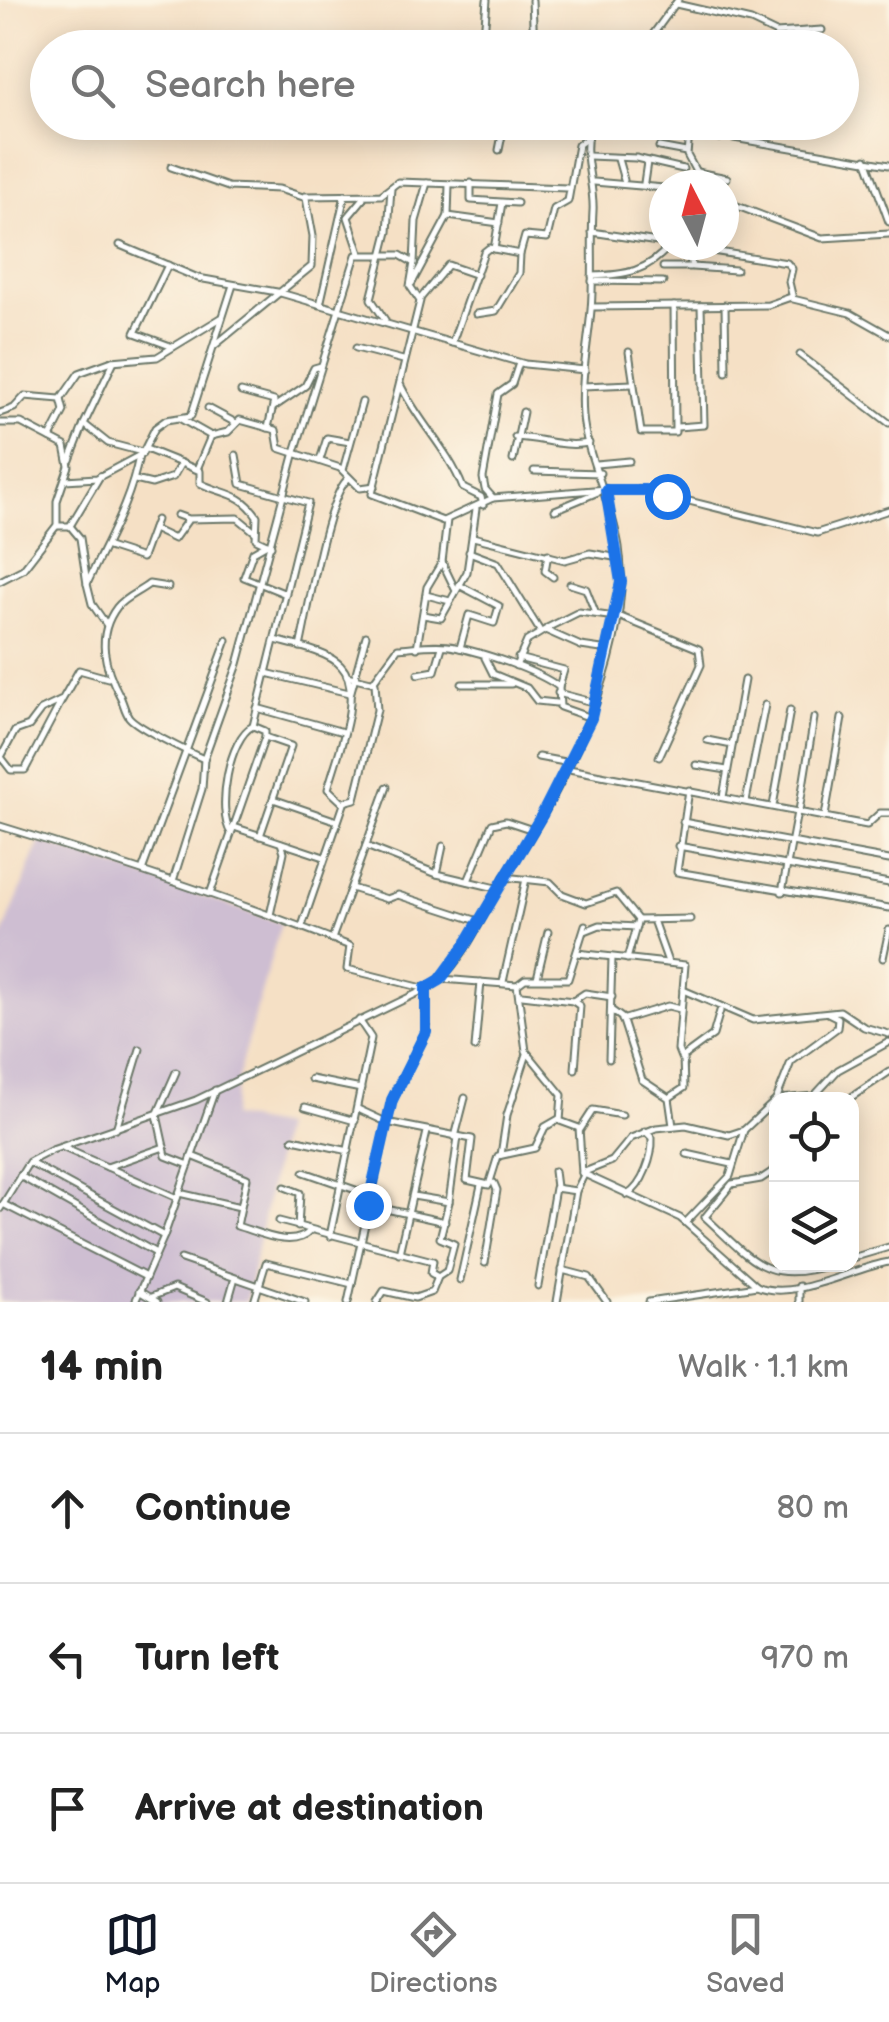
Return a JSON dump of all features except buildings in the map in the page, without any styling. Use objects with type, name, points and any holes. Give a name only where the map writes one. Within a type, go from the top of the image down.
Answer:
[{"type":"street","points":[[483,30],[487,0]]},
{"type":"street","points":[[532,0],[533,30]]},
{"type":"street","points":[[656,30],[677,2],[752,21],[770,30]]},
{"type":"street","points":[[499,150],[500,140]]},
{"type":"street","points":[[476,314],[496,310],[519,273],[525,236],[546,238],[554,209],[568,201],[578,145],[585,140]]},
{"type":"street","points":[[146,1277],[1,1206],[29,1162],[62,1146],[157,1115],[215,1090],[442,978],[533,830],[591,718],[616,616],[620,558],[600,472],[589,443],[583,386],[592,307],[594,182],[586,140]]},
{"type":"street","points":[[688,140],[686,152],[696,170]]},
{"type":"street","points":[[734,140],[889,165]]},
{"type":"street","points":[[660,147],[686,152]]},
{"type":"street","points":[[589,156],[684,169]]},
{"type":"street","points":[[618,159],[625,182]]},
{"type":"street","points":[[866,159],[871,182],[889,222]]},
{"type":"street","points":[[644,183],[647,162]]},
{"type":"street","points":[[171,167],[228,188],[279,189],[305,196],[366,197],[382,195],[392,186],[428,183],[566,188]]},
{"type":"street","points":[[594,182],[649,184]]},
{"type":"street","points":[[420,299],[410,286],[416,221],[428,183]]},
{"type":"street","points":[[471,183],[469,198],[516,203]]},
{"type":"street","points":[[410,286],[423,270],[448,216],[449,184]]},
{"type":"street","points":[[386,323],[371,299],[382,258],[392,186]]},
{"type":"street","points":[[320,306],[345,194]]},
{"type":"street","points":[[214,346],[314,261],[305,196]]},
{"type":"street","points":[[360,254],[348,216],[366,197]]},
{"type":"street","points":[[494,249],[502,202]]},
{"type":"street","points":[[739,209],[822,238],[889,234]]},
{"type":"street","points":[[448,216],[499,223]]},
{"type":"street","points":[[592,232],[649,241]]},
{"type":"street","points":[[120,245],[198,278],[277,292],[520,362],[585,370]]},
{"type":"street","points":[[452,344],[484,252],[494,249],[520,254]]},
{"type":"street","points":[[739,253],[790,264],[790,297]]},
{"type":"street","points":[[173,881],[202,789],[204,759],[260,587],[294,452],[341,312],[355,256],[400,255],[414,263]]},
{"type":"street","points":[[592,279],[631,275],[655,260]]},
{"type":"street","points":[[691,260],[692,267]]},
{"type":"street","points":[[168,265],[135,333],[173,347]]},
{"type":"street","points":[[477,275],[448,265],[439,282],[420,299],[372,494],[447,520],[494,498],[604,489],[645,490],[817,533],[889,510]]},
{"type":"street","points":[[663,267],[736,270]]},
{"type":"street","points":[[592,279],[662,282]]},
{"type":"street","points":[[88,584],[108,547],[143,452],[157,427],[192,415],[234,285]]},
{"type":"street","points":[[592,307],[768,305],[790,297],[850,313],[889,335]]},
{"type":"street","points":[[629,352],[642,434],[675,432],[674,306]]},
{"type":"street","points":[[677,427],[704,425],[701,306]]},
{"type":"street","points":[[724,306],[726,372]]},
{"type":"street","points":[[50,438],[64,411],[61,399],[77,374],[114,361],[152,358],[212,320],[222,318]]},
{"type":"street","points":[[356,348],[403,360]]},
{"type":"street","points":[[800,354],[889,423]]},
{"type":"street","points":[[0,581],[23,569],[56,526],[57,504],[69,462],[114,361]]},
{"type":"street","points":[[423,614],[444,618],[467,572],[485,489],[498,394],[512,384],[520,362]]},
{"type":"street","points":[[274,406],[305,386],[314,368],[322,366]]},
{"type":"street","points":[[399,382],[426,430],[449,453],[463,488],[480,504]]},
{"type":"street","points":[[583,386],[633,384]]},
{"type":"street","points":[[241,392],[272,400],[268,428]]},
{"type":"street","points":[[0,413],[14,408],[24,396],[61,399]]},
{"type":"street","points":[[342,470],[362,402]]},
{"type":"street","points":[[208,408],[236,423]]},
{"type":"street","points":[[514,460],[515,438],[523,412]]},
{"type":"street","points":[[179,417],[211,436],[223,434],[240,420],[277,430],[279,448],[342,470],[361,488],[375,486]]},
{"type":"street","points":[[0,422],[21,424],[66,448],[69,462],[86,478]]},
{"type":"street","points":[[84,424],[108,443],[181,462],[197,469],[205,486],[220,487],[244,498],[257,516],[256,539],[268,545]]},
{"type":"street","points":[[197,469],[211,436]]},
{"type":"street","points":[[320,460],[327,438],[350,442]]},
{"type":"street","points":[[515,438],[540,438],[555,446],[589,443]]},
{"type":"street","points":[[65,480],[100,476],[143,452]]},
{"type":"street","points":[[236,455],[240,483],[308,502],[258,708],[253,726],[240,736],[222,804],[222,820],[232,830],[324,858]]},
{"type":"street","points":[[596,464],[628,460]]},
{"type":"street","points":[[135,480],[152,484],[170,480],[181,462]]},
{"type":"street","points":[[534,470],[600,472]]},
{"type":"street","points":[[70,526],[100,476]]},
{"type":"street","points":[[300,647],[324,550],[326,514],[340,485],[349,478]]},
{"type":"street","points":[[485,489],[494,498]]},
{"type":"street","points":[[555,510],[604,489]]},
{"type":"street","points":[[177,515],[188,520],[225,515],[242,520],[255,532]]},
{"type":"street","points":[[108,547],[142,558],[156,520]]},
{"type":"street","points":[[153,529],[175,538],[188,520]]},
{"type":"street","points":[[418,648],[430,577],[442,562],[447,520]]},
{"type":"street","points":[[56,526],[70,526]]},
{"type":"street","points":[[70,526],[80,538],[92,603],[106,625]]},
{"type":"street","points":[[473,538],[565,560],[590,553],[620,558]]},
{"type":"street","points":[[268,545],[253,552],[244,576],[260,587],[286,594]]},
{"type":"street","points":[[469,552],[498,564],[542,630],[580,646],[608,650]]},
{"type":"street","points":[[548,554],[545,571],[552,577]]},
{"type":"street","points":[[442,562],[457,588],[499,604],[494,623],[469,615],[460,649]]},
{"type":"street","points":[[168,586],[148,584],[119,605],[106,625],[103,649],[108,678],[130,719],[204,759]]},
{"type":"street","points":[[570,584],[586,590],[595,612]]},
{"type":"street","points":[[426,595],[450,601]]},
{"type":"street","points":[[517,662],[527,641],[578,612],[616,616],[692,642],[699,649],[700,665],[660,758]]},
{"type":"street","points":[[344,802],[328,788],[366,636]]},
{"type":"street","points":[[144,868],[226,640]]},
{"type":"street","points":[[275,640],[336,661],[348,676],[350,694]]},
{"type":"street","points":[[418,674],[435,670],[442,647]]},
{"type":"street","points":[[344,802],[354,800],[366,766],[377,708],[374,682],[387,668],[393,651],[442,647],[564,670],[558,703]]},
{"type":"street","points":[[485,658],[493,674],[527,688],[536,700],[558,703],[564,710],[591,718]]},
{"type":"street","points":[[517,662],[559,690],[596,703]]},
{"type":"street","points":[[62,700],[14,732],[1,757],[11,770],[25,770],[80,670],[108,678]]},
{"type":"street","points":[[266,673],[350,694]]},
{"type":"street","points":[[348,676],[374,682]]},
{"type":"street","points":[[722,797],[744,680]]},
{"type":"street","points":[[462,684],[512,684]]},
{"type":"street","points":[[746,802],[764,705]]},
{"type":"street","points":[[258,708],[344,732]]},
{"type":"street","points":[[773,806],[790,710]]},
{"type":"street","points":[[782,892],[814,718]]},
{"type":"street","points":[[825,816],[842,718]]},
{"type":"street","points":[[210,894],[265,737],[265,731],[253,726]]},
{"type":"street","points":[[260,836],[276,800],[291,744],[265,737]]},
{"type":"street","points":[[707,740],[732,745]]},
{"type":"street","points":[[538,756],[569,766],[867,825],[880,813],[889,813]]},
{"type":"street","points":[[696,764],[727,770]]},
{"type":"street","points":[[332,938],[387,787]]},
{"type":"street","points":[[689,790],[677,872],[889,908]]},
{"type":"street","points":[[276,800],[337,821]]},
{"type":"street","points":[[302,926],[344,802]]},
{"type":"street","points":[[468,881],[492,824],[506,820],[533,830]]},
{"type":"street","points":[[683,822],[889,860]]},
{"type":"street","points":[[0,826],[144,868],[302,926],[350,946],[348,969],[426,988]]},
{"type":"street","points":[[270,915],[284,852],[281,842]]},
{"type":"street","points":[[366,846],[438,874],[497,888]]},
{"type":"street","points":[[438,874],[443,846]]},
{"type":"street","points":[[678,846],[889,883]]},
{"type":"street","points":[[504,877],[550,882],[562,894],[586,903],[614,892],[637,923]]},
{"type":"street","points":[[503,982],[526,879]]},
{"type":"street","points":[[351,888],[387,899],[398,895],[478,921]]},
{"type":"street","points":[[582,933],[600,925],[690,919]]},
{"type":"street","points":[[653,920],[668,962]]},
{"type":"street","points":[[627,960],[637,923]]},
{"type":"street","points":[[517,985],[525,978],[568,979],[585,925]]},
{"type":"street","points":[[883,958],[889,930]]},
{"type":"street","points":[[537,979],[548,932]]},
{"type":"street","points":[[577,953],[686,966],[678,1050],[684,1088],[669,1098]]},
{"type":"street","points":[[609,1059],[612,958]]},
{"type":"street","points":[[442,978],[517,985]]},
{"type":"street","points":[[475,1048],[481,982]]},
{"type":"street","points":[[485,1263],[497,1190],[493,1182],[507,1115],[528,1054],[522,995],[517,985]]},
{"type":"street","points":[[348,1302],[386,1122],[398,1082],[426,1032],[426,988]]},
{"type":"street","points":[[682,990],[720,1010],[739,1011],[752,1020],[842,1011],[862,1026],[889,1034]]},
{"type":"street","points":[[522,995],[573,1001],[585,994],[612,997]]},
{"type":"street","points":[[573,1001],[581,1010],[575,1069]]},
{"type":"street","points":[[622,1020],[668,1006],[680,1009]]},
{"type":"street","points":[[612,1010],[622,1020],[642,1080],[669,1098]]},
{"type":"street","points":[[682,1060],[694,1045],[713,1035],[720,1010]]},
{"type":"street","points":[[779,1092],[791,1062],[821,1044],[837,1026],[838,1018],[828,1013]]},
{"type":"street","points":[[330,1236],[371,1038],[358,1020]]},
{"type":"street","points":[[818,1092],[837,1070],[889,1042]]},
{"type":"street","points":[[116,1128],[140,1049]]},
{"type":"street","points":[[528,1054],[562,1095],[559,1119]]},
{"type":"street","points":[[176,1072],[157,1115],[166,1156],[188,1165]]},
{"type":"street","points":[[859,1092],[889,1072]]},
{"type":"street","points":[[311,1078],[361,1090]]},
{"type":"street","points":[[135,1302],[164,1236],[215,1090]]},
{"type":"street","points":[[376,1302],[384,1290],[415,1298],[430,1294],[438,1277],[447,1271],[454,1245],[440,1239],[464,1098]]},
{"type":"street","points":[[669,1098],[672,1126]]},
{"type":"street","points":[[305,1107],[355,1121]]},
{"type":"street","points":[[583,1174],[612,1161],[632,1138],[645,1132],[672,1126],[729,1135],[744,1130],[769,1107]]},
{"type":"street","points":[[358,1108],[386,1122],[473,1140],[466,1178],[481,1184],[493,1182]]},
{"type":"street","points":[[557,1302],[576,1191],[583,1174],[580,1130],[592,1110],[622,1115]]},
{"type":"street","points":[[559,1119],[580,1130]]},
{"type":"street","points":[[500,1154],[535,1148],[545,1127],[559,1119]]},
{"type":"street","points":[[686,1222],[727,1179],[744,1141],[744,1130]]},
{"type":"street","points":[[399,1253],[427,1132]]},
{"type":"street","points":[[628,1195],[637,1188],[653,1149],[652,1138],[645,1132]]},
{"type":"street","points":[[293,1139],[349,1150]]},
{"type":"street","points":[[62,1146],[178,1196],[240,1207]]},
{"type":"street","points":[[107,1167],[164,1147]]},
{"type":"street","points":[[687,1154],[732,1164]]},
{"type":"street","points":[[192,1156],[246,1176],[237,1226],[290,1240],[303,1238],[310,1231]]},
{"type":"street","points":[[29,1162],[164,1236]]},
{"type":"street","points":[[538,1286],[548,1206],[556,1187],[554,1171]]},
{"type":"street","points":[[304,1172],[370,1196]]},
{"type":"street","points":[[583,1174],[686,1222],[760,1287],[763,1302]]},
{"type":"street","points":[[769,1174],[760,1180],[732,1184],[706,1218],[769,1270]]},
{"type":"street","points":[[20,1176],[156,1253]]},
{"type":"street","points":[[460,1280],[481,1184]]},
{"type":"street","points":[[284,1187],[300,1192],[298,1227]]},
{"type":"street","points":[[556,1187],[576,1191]]},
{"type":"street","points":[[413,1196],[449,1202]]},
{"type":"street","points":[[368,1205],[445,1222]]},
{"type":"street","points":[[279,1221],[432,1260],[430,1273],[438,1277]]},
{"type":"street","points":[[859,1256],[889,1247]]},
{"type":"street","points":[[181,1259],[280,1299],[305,1302]]},
{"type":"street","points":[[254,1302],[266,1262],[352,1284]]},
{"type":"street","points":[[649,1302],[760,1287],[799,1286],[889,1262]]},
{"type":"street","points":[[562,1270],[588,1277],[607,1302]]},
{"type":"street","points":[[228,1302],[234,1280]]},
{"type":"street","points":[[799,1286],[799,1302]]},
{"type":"street","points":[[139,1291],[154,1300],[176,1288],[207,1302]]},
{"type":"shaded area","points":[[40,841],[281,923],[241,1064],[231,1117],[282,1127],[246,1302],[0,1302],[0,942]]},
{"type":"route","points":[[368,1205],[398,1082],[426,1032],[426,988],[440,980],[464,947],[542,815],[582,739],[598,698],[621,582],[619,548],[606,490],[645,490],[667,496]]}]
